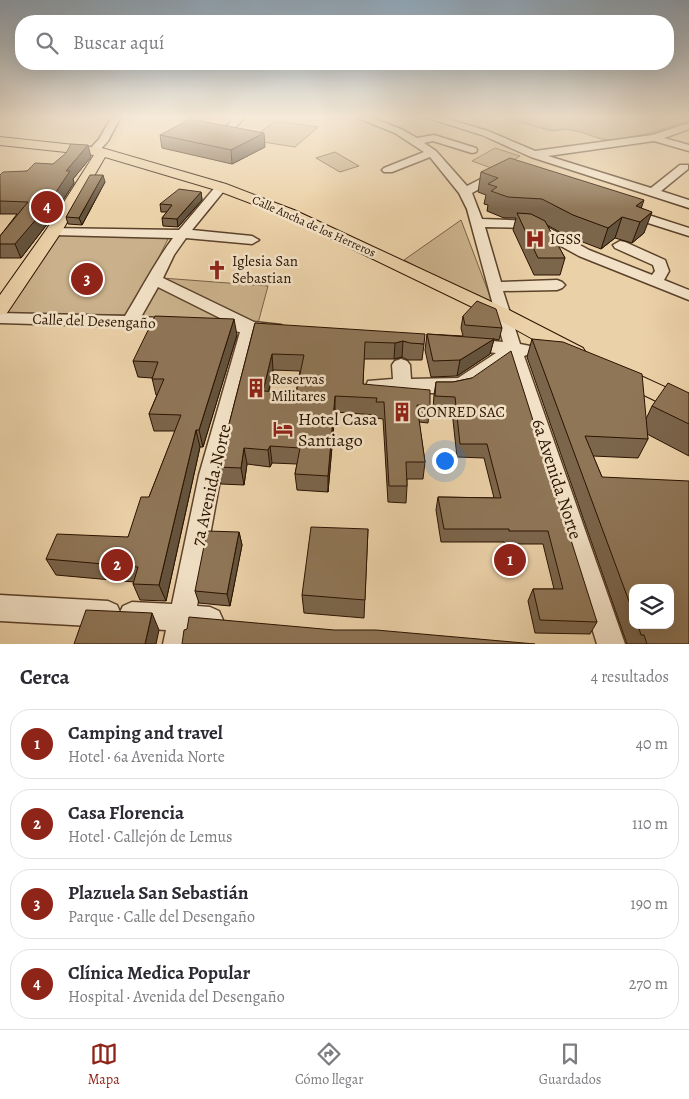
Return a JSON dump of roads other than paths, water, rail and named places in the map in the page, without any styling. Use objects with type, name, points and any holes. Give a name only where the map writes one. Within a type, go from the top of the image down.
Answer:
[{"type":"main road","name":"Calle Ancha de los Herreros","points":[[69,148],[98,151],[221,187],[289,213],[502,314],[591,361],[689,408]]},
{"type":"main road","points":[[0,309],[54,231],[98,151]]},
{"type":"street","name":"6a Avenida Norte","points":[[425,148],[432,153],[465,192],[478,227],[502,314],[611,644]]},
{"type":"street","points":[[466,148],[472,150]]},
{"type":"street","points":[[519,148],[535,155],[689,204]]},
{"type":"street","points":[[465,192],[512,169],[535,155],[544,152],[579,148]]},
{"type":"street","points":[[388,170],[432,153]]},
{"type":"street","points":[[652,193],[684,166]]},
{"type":"street","points":[[130,321],[156,280],[167,255],[221,187]]},
{"type":"street","points":[[615,208],[689,232]]},
{"type":"street","points":[[478,227],[530,232],[542,229],[584,253],[655,282],[686,289]]},
{"type":"street","points":[[54,231],[182,234],[252,240]]},
{"type":"street","points":[[620,245],[660,263],[662,272],[655,282]]},
{"type":"street","points":[[156,280],[250,327]]},
{"type":"street","points":[[494,287],[557,285]]},
{"type":"street","name":"Calle del Desengaño","points":[[0,318],[130,321],[286,330]]},
{"type":"street","name":"7a Avenida Norte","points":[[177,644],[210,476],[250,327]]},
{"type":"street","points":[[455,344],[514,349],[591,361]]},
{"type":"street","points":[[375,386],[463,384],[514,349]]},
{"type":"street","points":[[401,365],[403,386]]},
{"type":"street","points":[[0,608],[183,617],[237,622]]},
{"type":"place","name":"Clínica Medica Popular","points":[[47,207]]},
{"type":"place","name":"IGSS","points":[[535,239]]},
{"type":"place","name":"Iglesia San Sebastian","points":[[217,270]]},
{"type":"place","name":"Plazuela San Sebastián","points":[[87,279]]},
{"type":"place","name":"Reservas Militares","points":[[256,388]]},
{"type":"place","name":"CONRED SAC","points":[[402,412]]},
{"type":"place","name":"Hotel Casa Santiago","points":[[283,429]]},
{"type":"place","name":"Camping and travel","points":[[510,560]]},
{"type":"place","name":"Casa Florencia","points":[[117,565]]}]
